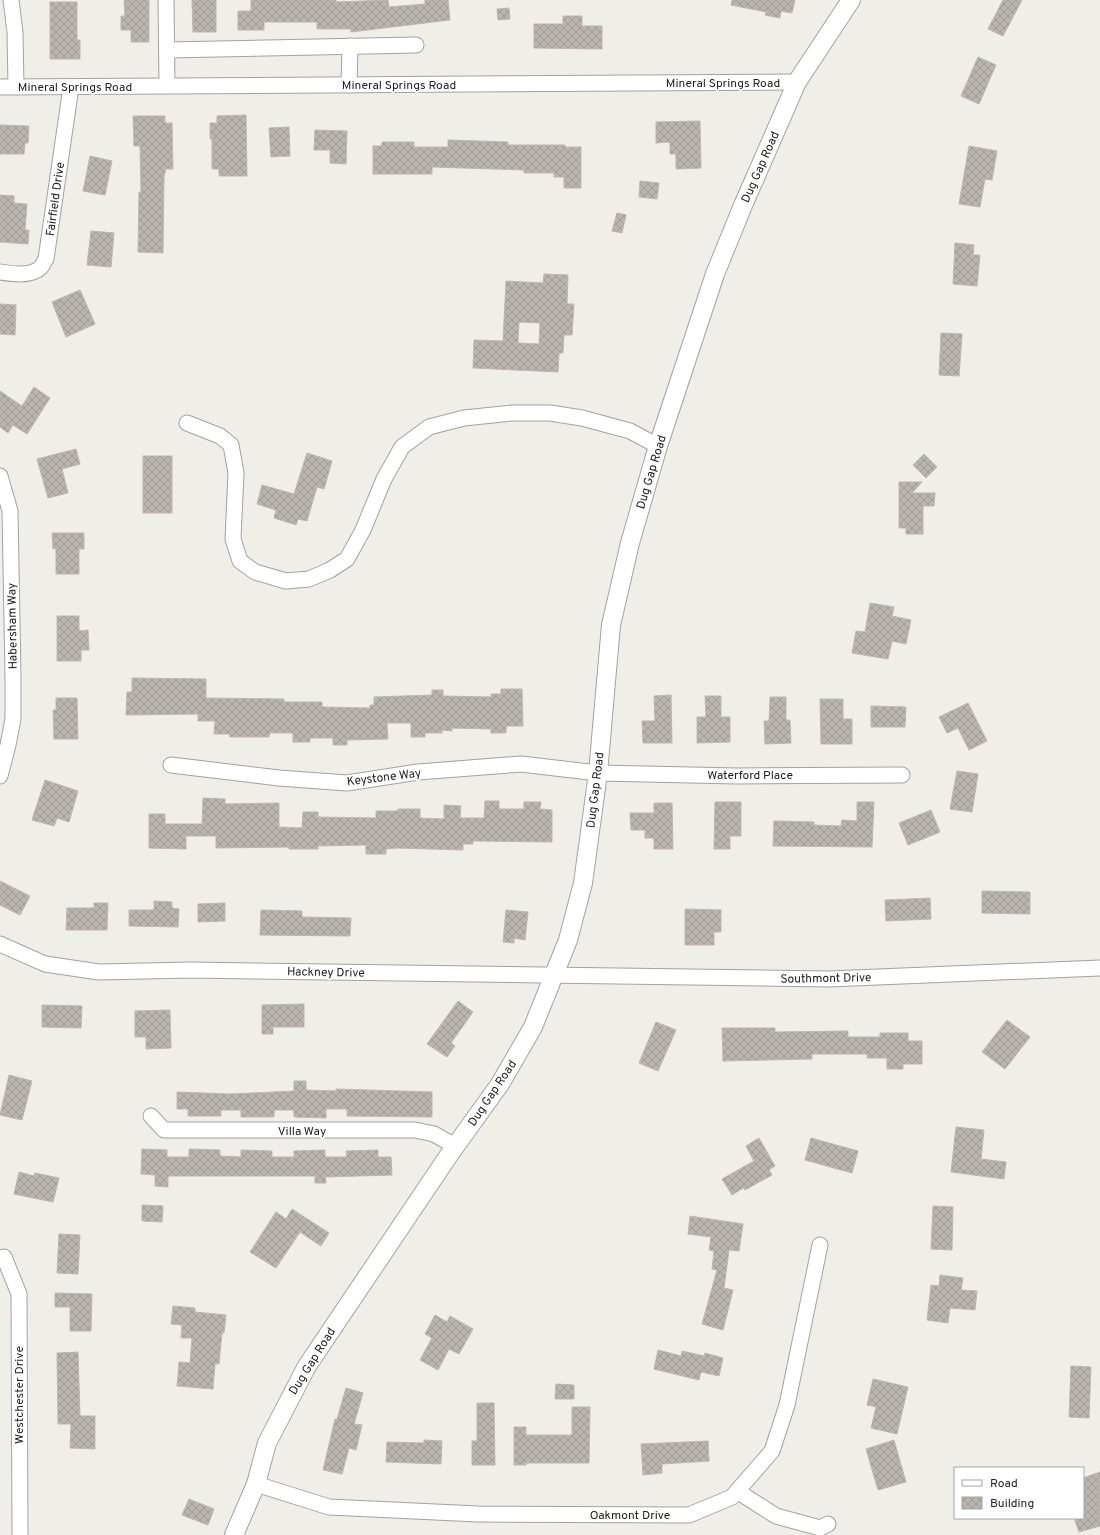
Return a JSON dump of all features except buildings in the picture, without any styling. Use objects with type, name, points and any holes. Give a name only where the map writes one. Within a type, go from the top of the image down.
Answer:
[{"type":"street","points":[[11,0],[16,87]]},
{"type":"street","points":[[166,0],[167,86]]},
{"type":"street","name":"Dug Gap Road","points":[[234,1535],[256,1484],[267,1443],[307,1366],[455,1146],[500,1084],[533,1027],[568,940],[583,883],[598,773],[611,625],[630,543],[658,446],[715,274],[744,203],[797,82],[851,0]]},
{"type":"street","points":[[167,50],[416,45]]},
{"type":"street","points":[[349,85],[350,46]]},
{"type":"street","name":"Mineral Springs Road","points":[[0,87],[797,82]]},
{"type":"street","name":"Fairfield Drive","points":[[0,272],[12,274],[32,272],[41,267],[46,258],[70,87]]},
{"type":"street","points":[[187,423],[220,436],[231,445],[236,473],[234,539],[240,561],[255,572],[286,581],[309,579],[330,570],[346,559],[362,530],[384,479],[402,447],[429,427],[464,418],[512,413],[550,413],[582,418],[630,431],[658,446]]},
{"type":"street","name":"Habersham Way","points":[[0,476],[10,511],[7,677],[13,720],[0,776]]},
{"type":"street","name":"Keystone Way","points":[[171,765],[279,778],[347,783],[418,772],[521,764],[598,773]]},
{"type":"street","name":"Waterford Place","points":[[598,773],[736,776],[902,775]]},
{"type":"street","name":"Hackney Drive","points":[[0,944],[45,964],[99,972],[191,970],[553,975]]},
{"type":"street","name":"Southmont Drive","points":[[553,975],[829,979],[1100,968]]},
{"type":"street","name":"Villa Way","points":[[152,1116],[164,1130],[415,1130],[434,1134],[455,1146]]},
{"type":"street","name":"Oakmont Drive","points":[[256,1484],[329,1508],[510,1514],[689,1515],[719,1504],[732,1497],[772,1451],[787,1405],[820,1245]]},
{"type":"street","name":"Westchester Drive","points":[[4,1257],[19,1294],[20,1535]]},
{"type":"street","points":[[737,1491],[776,1516],[820,1528],[828,1524]]}]
